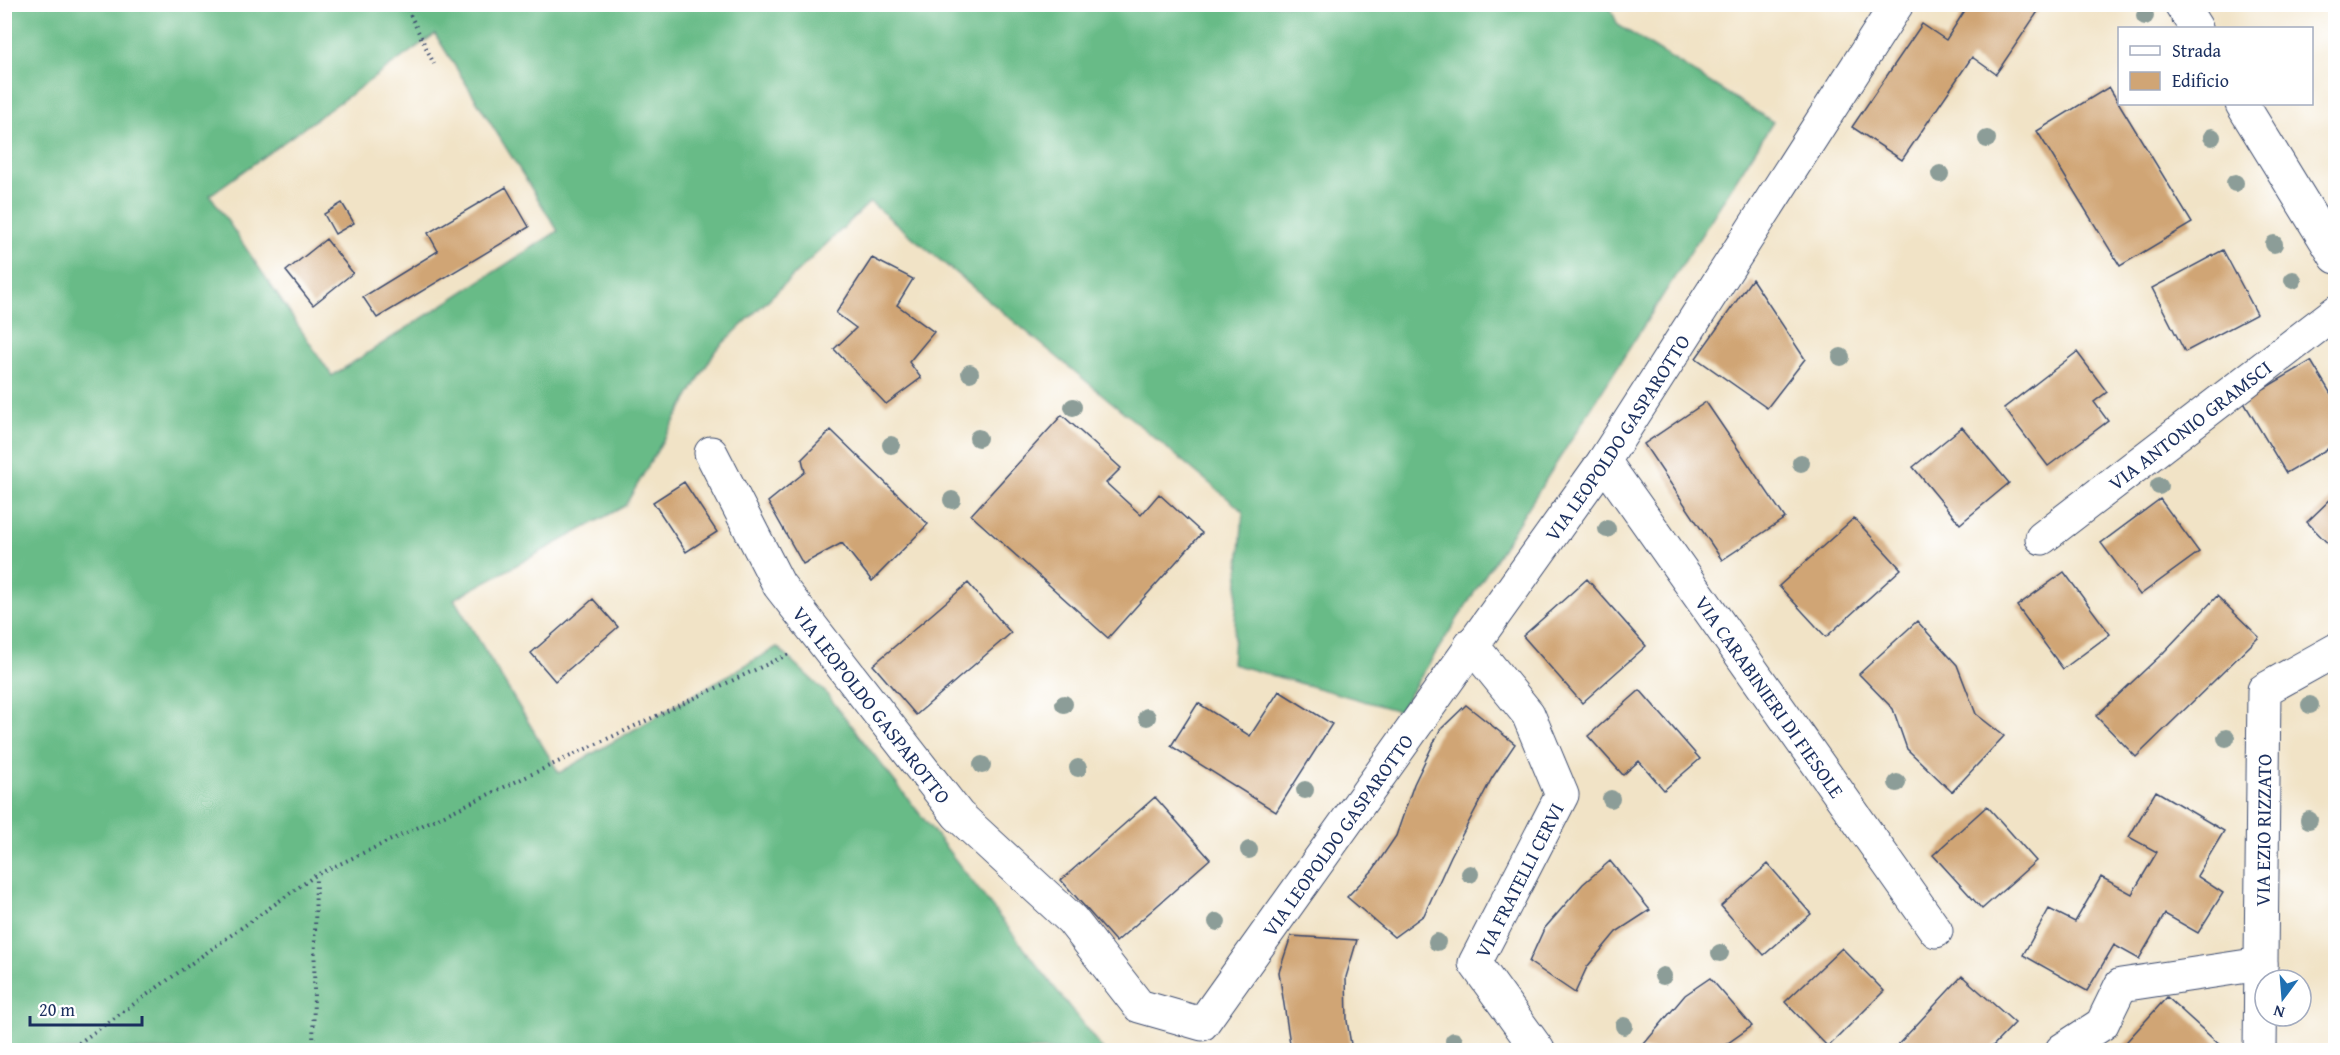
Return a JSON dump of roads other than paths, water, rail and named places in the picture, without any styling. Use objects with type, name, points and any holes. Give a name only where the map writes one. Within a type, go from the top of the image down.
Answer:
[{"type":"street","name":"VIA LEOPOLDO GASPAROTTO","points":[[711,453],[778,585],[958,815],[1072,920],[1139,1005],[1202,1024],[1471,644],[1604,461],[1897,4]]},
{"type":"street","points":[[2181,4],[2195,27]]},
{"type":"street","points":[[2243,105],[2336,256]]},
{"type":"street","name":"VIA ANTONIO GRAMSCI","points":[[2042,538],[2336,312]]},
{"type":"street","name":"VIA CARABINIERI DI FIESOLE","points":[[1604,461],[1936,931]]},
{"type":"street","name":"VIA FRATELLI CERVI","points":[[1471,644],[1528,714],[1562,795],[1475,963],[1538,1050]]},
{"type":"street","name":"VIA EZIO RIZZATO","points":[[2260,1050],[2264,690],[2336,650]]},
{"type":"street","points":[[2062,1050],[2102,1024],[2121,985],[2261,964]]}]
